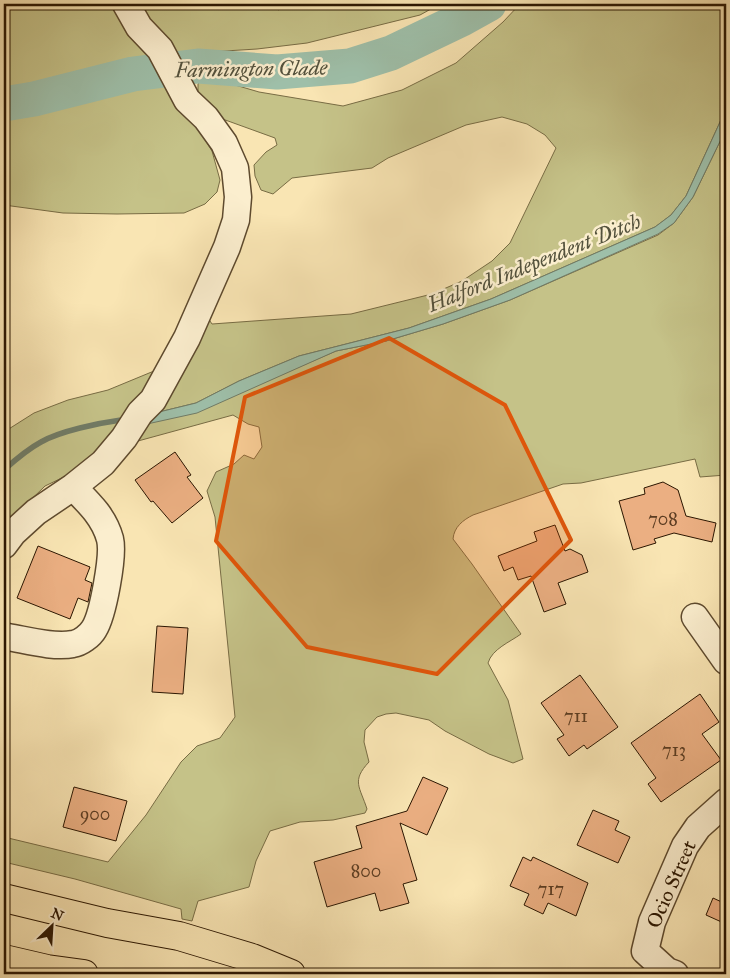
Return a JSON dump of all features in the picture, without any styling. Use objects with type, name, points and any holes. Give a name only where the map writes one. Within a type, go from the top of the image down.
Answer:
[{"type":"main road","points":[[4,898],[107,923],[179,936],[252,958],[291,974]]},
{"type":"main road","points":[[4,959],[47,969],[84,974]]},
{"type":"street","points":[[4,545],[13,533],[36,512],[74,487],[103,463],[124,438],[140,413],[153,400],[187,338],[227,247],[236,220],[238,197],[234,168],[224,143],[206,118],[187,100],[160,49],[139,27],[126,4]]},
{"type":"street","points":[[4,637],[50,644],[73,644],[87,637],[94,628],[108,578],[111,553],[110,540],[101,516],[74,487]]},
{"type":"street","points":[[695,617],[726,661]]},
{"type":"street","name":"Ocio Street","points":[[675,974],[667,971],[645,951],[652,922],[685,846],[698,827],[726,802]]},
{"type":"path","points":[[242,4],[269,7],[280,4]]},
{"type":"highlighted area","points":[[389,338],[505,405],[571,540],[437,674],[307,647],[216,541],[245,397]]},
{"type":"shaded area","points":[[4,4],[277,4],[278,10],[295,4],[440,4],[420,15],[307,43],[257,49],[176,54],[79,75],[37,89],[4,93]]},
{"type":"shaded area","points":[[520,4],[726,4],[726,109],[686,196],[671,215],[655,227],[491,299],[409,328],[299,356],[239,381],[196,403],[155,413],[206,315],[212,324],[351,314],[432,294],[462,281],[492,261],[510,243],[556,148],[545,135],[527,124],[502,117],[466,125],[388,158],[372,168],[292,178],[273,194],[261,190],[255,176],[254,165],[266,152],[277,145],[275,138],[217,117],[198,96],[198,84],[204,78],[218,80],[259,92],[343,106],[402,90],[456,63],[503,22]]},
{"type":"shaded area","points":[[168,83],[212,151],[220,180],[217,192],[205,204],[184,213],[117,214],[63,213],[4,205],[4,113]]},
{"type":"shaded area","points":[[726,109],[726,129],[693,197],[674,223],[658,234],[510,300],[443,324],[386,341],[336,351],[197,413],[147,424],[155,413],[196,403],[239,381],[299,356],[409,328],[491,299],[655,227],[671,215],[686,196]]},
{"type":"shaded area","points":[[726,129],[726,475],[700,477],[695,459],[581,483],[563,484],[473,515],[460,524],[455,531],[453,539],[521,634],[497,650],[488,663],[508,700],[523,759],[513,763],[489,754],[445,731],[429,720],[396,713],[377,717],[365,730],[364,742],[369,762],[360,774],[359,784],[367,809],[365,813],[333,820],[300,822],[270,831],[256,861],[249,887],[198,901],[192,921],[182,919],[181,909],[75,879],[4,862],[4,837],[108,862],[146,815],[181,762],[197,746],[220,738],[235,717],[215,517],[207,491],[216,472],[234,464],[244,455],[254,459],[262,447],[259,427],[248,424],[233,415],[138,441],[137,431],[140,423],[257,385],[336,351],[386,341],[443,324],[510,300],[658,235],[674,223],[693,197]]},
{"type":"shaded area","points":[[154,371],[158,384],[91,464],[45,486],[4,526],[4,432],[34,413],[68,400],[108,390]]},
{"type":"building","points":[[175,452],[191,475],[187,477],[203,498],[172,523],[153,501],[151,502],[135,480]]},
{"type":"building","points":[[663,482],[678,490],[686,516],[716,523],[712,542],[674,533],[654,539],[656,543],[633,550],[619,501],[645,494],[644,488]]},
{"type":"building","points":[[555,525],[565,551],[570,549],[582,555],[588,572],[558,583],[566,604],[544,612],[531,576],[518,580],[513,567],[504,571],[498,556],[537,541],[534,532]]},
{"type":"building","points":[[38,546],[90,567],[85,580],[92,583],[88,602],[78,598],[70,619],[17,598]]},
{"type":"building","points":[[157,626],[188,628],[183,694],[152,692]]},
{"type":"building","points":[[580,675],[618,727],[587,749],[584,745],[569,756],[557,739],[564,735],[541,703]]},
{"type":"building","points":[[700,694],[719,722],[702,734],[721,760],[661,802],[648,784],[656,778],[631,743]]},
{"type":"building","points":[[423,777],[448,788],[427,835],[400,823],[417,880],[403,884],[409,903],[380,911],[375,893],[327,907],[314,862],[362,848],[356,826],[407,811]]},
{"type":"building","points":[[74,787],[127,801],[116,841],[63,827]]},
{"type":"building","points":[[593,810],[619,821],[615,830],[630,837],[618,863],[577,845]]},
{"type":"building","points":[[523,857],[531,861],[533,857],[588,883],[576,916],[548,903],[543,914],[524,905],[529,894],[510,886]]},
{"type":"building","points":[[713,898],[726,904],[726,924],[706,915]]},
{"type":"waterway","name":"Farmington Glade","points":[[4,104],[34,99],[133,74],[198,66],[277,72],[350,66],[391,53],[489,4]]},
{"type":"waterway","name":"Halford Independent Ditch","points":[[4,470],[26,451],[58,434],[121,420]]}]
